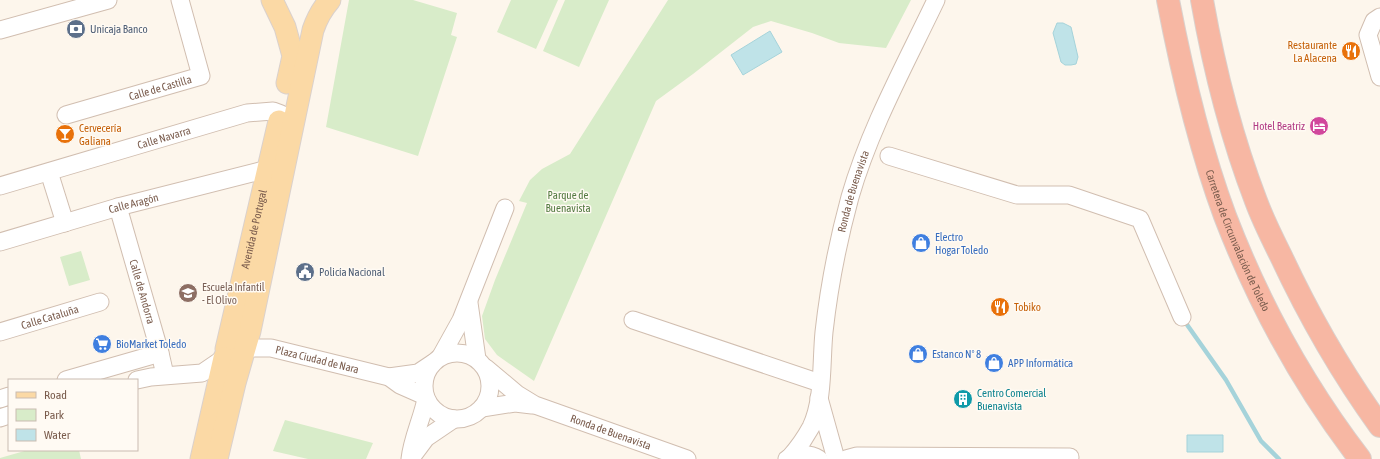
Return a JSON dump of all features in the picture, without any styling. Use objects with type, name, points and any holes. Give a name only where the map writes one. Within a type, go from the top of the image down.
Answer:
[{"type":"highway","name":"Carretera de Circunvalación de Toledo","points":[[1168,0],[1182,71],[1206,160],[1239,250],[1264,304],[1288,348],[1316,395],[1360,459]]},
{"type":"highway","points":[[1202,0],[1225,105],[1256,203],[1300,296],[1332,355],[1380,426]]},
{"type":"main road","name":"Avenida de Portugal","points":[[273,1],[281,10],[291,15],[302,17],[313,14],[326,4]]},
{"type":"main road","name":"Avenida de Portugal","points":[[217,459],[235,383],[231,352],[268,169],[293,56],[285,27],[273,1]]},
{"type":"main road","name":"Avenida de Portugal","points":[[201,459],[216,390],[231,352],[313,30],[326,4]]},
{"type":"street","points":[[0,30],[108,0]]},
{"type":"street","name":"Calle de Castilla","points":[[66,115],[201,76],[180,0]]},
{"type":"street","name":"Ronda de Buenavista","points":[[789,458],[803,441],[811,426],[820,390],[824,331],[838,251],[854,185],[868,145],[885,105],[936,0]]},
{"type":"street","points":[[1380,17],[1374,21],[1368,35],[1380,77]]},
{"type":"street","name":"Calle Navarra","points":[[0,186],[247,113],[273,111],[281,114]]},
{"type":"street","points":[[889,156],[1016,195],[1069,195],[1140,219],[1182,317]]},
{"type":"street","name":"Calle Aragón","points":[[0,242],[118,207],[268,169]]},
{"type":"street","points":[[49,172],[65,223]]},
{"type":"street","name":"Calle de Andorra","points":[[118,207],[165,375]]},
{"type":"street","name":"Plaza Ciudad de Nara","points":[[231,352],[271,348],[389,377],[418,373],[437,359],[461,320],[505,208]]},
{"type":"street","name":"Plaza Ciudad de Nara","points":[[469,301],[482,363]]},
{"type":"street","name":"Calle Cataluña","points":[[0,332],[100,302]]},
{"type":"street","points":[[633,320],[820,390]]},
{"type":"street","points":[[138,380],[165,375],[202,373],[231,352]]},
{"type":"street","points":[[410,458],[410,451],[423,415],[426,398],[424,383],[429,367],[437,359],[453,352],[468,354],[482,363],[490,380],[490,394],[482,408],[473,415],[464,418],[454,419],[443,416],[436,411],[426,398]]},
{"type":"street","points":[[69,379],[160,353]]},
{"type":"street","name":"Ronda de Buenavista","points":[[482,363],[506,386],[534,406]]},
{"type":"street","points":[[202,373],[216,390]]},
{"type":"street","name":"Plaza Ciudad de Nara","points":[[389,377],[400,385],[426,398]]},
{"type":"street","name":"Ronda de Buenavista","points":[[820,390],[836,459]]},
{"type":"street","name":"Ronda de Buenavista","points":[[482,408],[515,403],[534,406],[687,459]]},
{"type":"street","points":[[410,458],[416,453],[426,438],[454,419]]},
{"type":"street","name":"Ronda de Buenavista","points":[[789,458],[797,455],[808,455],[818,459]]},
{"type":"street","points":[[846,459],[857,456],[1070,457]]},
{"type":"green space","points":[[349,0],[413,0],[457,13],[451,35],[457,37],[418,156],[326,127]]},
{"type":"green space","points":[[511,0],[558,0],[536,49],[497,32]]},
{"type":"green space","points":[[565,0],[609,0],[579,67],[543,51]]},
{"type":"green space","name":"Parque de Buenavista","points":[[668,0],[911,0],[886,48],[839,43],[812,33],[771,21],[753,27],[656,101],[534,381],[497,355],[485,339],[482,316],[495,280],[527,203],[519,201],[530,180],[542,169],[570,154]]},
{"type":"green space","points":[[81,251],[90,280],[69,286],[60,257]]},
{"type":"green space","points":[[285,420],[373,443],[366,459],[308,459],[273,451]]},
{"type":"green space","points":[[24,451],[79,451],[81,459],[0,459]]},
{"type":"water","points":[[1057,23],[1063,23],[1071,27],[1078,57],[1076,64],[1065,65],[1061,62],[1053,33]]},
{"type":"water","points":[[770,31],[782,52],[743,75],[731,55]]},
{"type":"water","points":[[1187,435],[1223,435],[1223,452],[1187,452]]},
{"type":"waterway","points":[[1183,319],[1226,380],[1261,441],[1279,459]]},
{"type":"place","name":"Unicaja Banco","points":[[76,29]]},
{"type":"place","name":"Restaurante La Alacena","points":[[1351,51]]},
{"type":"place","name":"Hotel Beatriz","points":[[1319,126]]},
{"type":"place","name":"Cervecería Galiana","points":[[65,134]]},
{"type":"place","name":"Electro Hogar Toledo","points":[[921,243]]},
{"type":"place","name":"Policía Nacional","points":[[305,272]]},
{"type":"place","name":"Escuela Infantil - El Olivo","points":[[188,293]]},
{"type":"place","name":"Tobiko","points":[[1000,307]]},
{"type":"place","name":"BioMarket Toledo","points":[[102,344]]},
{"type":"place","name":"Estanco Nº 8","points":[[918,354]]},
{"type":"place","name":"APP Informática","points":[[994,363]]},
{"type":"place","name":"Centro Comercial Buenavista","points":[[963,399]]}]
